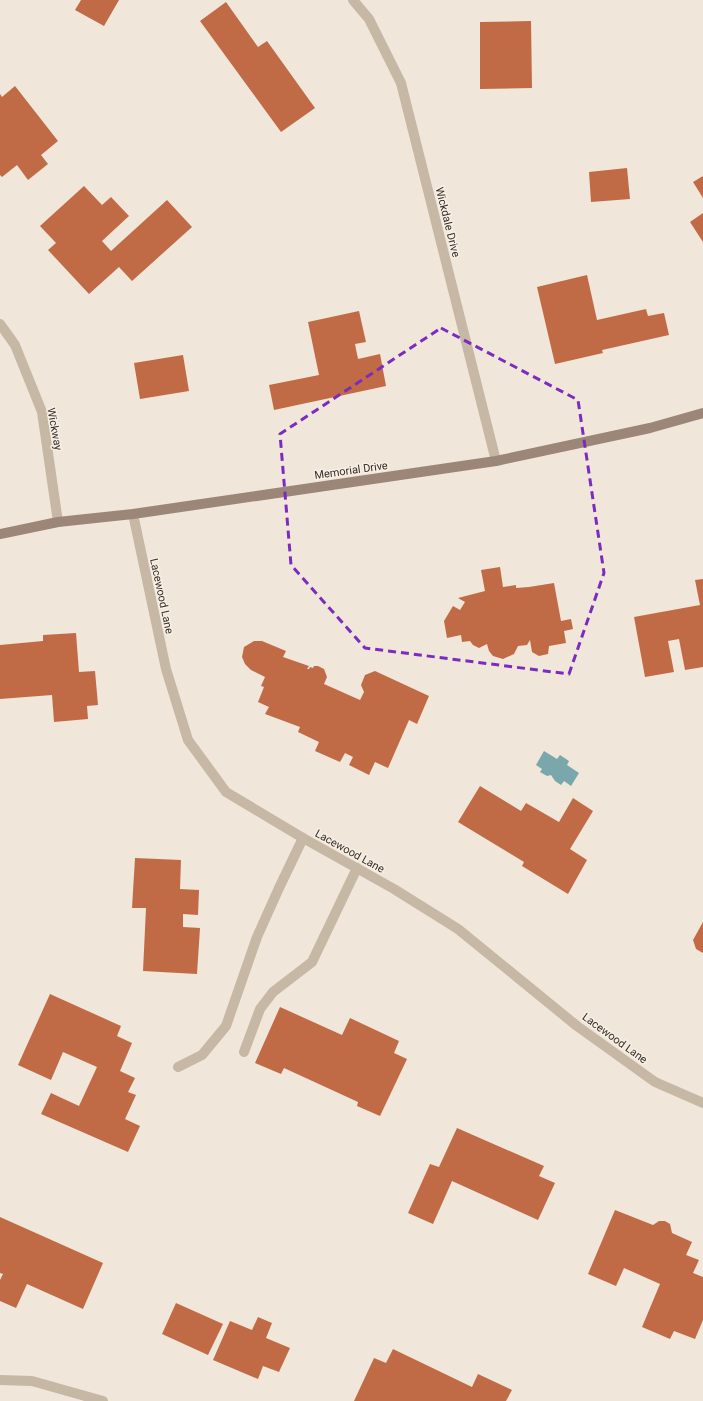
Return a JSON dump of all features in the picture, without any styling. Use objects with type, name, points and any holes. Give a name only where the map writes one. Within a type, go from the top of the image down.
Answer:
[{"type":"street","name":"Wickdale Drive","points":[[353,0],[369,19],[401,83],[496,461]]},
{"type":"street","name":"Wickway","points":[[0,324],[15,345],[42,412],[58,522]]},
{"type":"street","name":"Memorial Drive","points":[[0,534],[58,522],[133,514],[496,461],[650,428],[703,413]]},
{"type":"street","name":"Lacewood Lane","points":[[133,514],[166,669],[188,740],[226,792],[303,838],[394,889],[458,929],[577,1026],[655,1082],[703,1103]]},
{"type":"street","points":[[178,1067],[202,1055],[226,1026],[258,937],[303,838]]},
{"type":"street","points":[[244,1052],[260,1008],[273,992],[312,962],[357,868]]},
{"type":"street","points":[[0,1380],[32,1381],[103,1401]]},
{"type":"highlighted area","points":[[441,328],[578,400],[604,573],[569,674],[365,648],[291,565],[280,434]]},
{"type":"water","points":[[544,751],[557,759],[560,755],[569,761],[567,765],[579,773],[571,786],[564,781],[561,785],[555,781],[551,775],[547,776],[540,772],[542,769],[536,765]]},
{"type":"building","points":[[81,0],[119,0],[104,26],[75,10]]},
{"type":"building","points":[[226,2],[258,47],[267,41],[315,108],[281,132],[200,21]]},
{"type":"building","points":[[531,21],[532,88],[480,89],[480,22]]},
{"type":"building","points":[[15,86],[58,141],[41,155],[48,164],[28,180],[17,165],[2,177],[0,175],[0,94],[2,97]]},
{"type":"building","points":[[627,168],[630,199],[591,202],[589,172]]},
{"type":"building","points":[[703,176],[703,198],[693,182]]},
{"type":"building","points":[[84,186],[102,205],[111,197],[129,216],[102,241],[111,251],[167,200],[192,227],[132,281],[119,267],[89,294],[48,250],[56,243],[40,226]]},
{"type":"building","points":[[703,213],[703,242],[690,222]]},
{"type":"building","points":[[587,275],[597,320],[646,309],[648,316],[664,313],[669,335],[602,350],[603,353],[555,364],[537,287]]},
{"type":"building","points":[[359,311],[366,342],[355,344],[358,359],[380,354],[386,386],[274,410],[269,385],[319,375],[308,322]]},
{"type":"building","points":[[183,355],[189,391],[140,399],[134,363]]},
{"type":"building","points":[[500,567],[503,587],[516,585],[516,588],[529,587],[554,583],[561,621],[571,619],[573,629],[564,631],[566,643],[549,646],[548,654],[539,656],[532,652],[530,640],[527,645],[518,646],[514,654],[503,659],[493,656],[489,651],[487,644],[479,648],[473,645],[470,641],[462,642],[461,635],[447,638],[444,621],[453,606],[460,610],[465,602],[458,598],[485,591],[481,570]]},
{"type":"building","points":[[703,579],[703,667],[685,670],[679,639],[668,641],[674,672],[645,677],[634,617],[700,605],[695,580]]},
{"type":"building","points":[[76,633],[79,672],[95,671],[98,705],[87,706],[88,719],[54,722],[52,695],[0,699],[0,645],[43,641],[43,635]]},
{"type":"building","points":[[254,641],[262,641],[286,651],[283,657],[309,666],[307,669],[318,666],[324,669],[327,677],[324,684],[360,700],[364,692],[361,685],[365,675],[375,671],[429,696],[417,724],[409,720],[388,768],[375,762],[369,775],[349,765],[353,757],[345,753],[340,762],[315,751],[319,742],[298,732],[300,727],[265,714],[269,707],[258,702],[264,687],[261,686],[265,677],[251,670],[245,664],[242,657],[244,647]]},
{"type":"building","points":[[480,786],[521,811],[526,803],[559,822],[573,798],[593,811],[570,849],[587,860],[568,894],[522,866],[524,862],[458,822]]},
{"type":"building","points":[[135,858],[181,860],[180,889],[199,890],[198,915],[183,914],[183,927],[200,928],[197,974],[143,971],[146,908],[132,908]]},
{"type":"building","points":[[703,922],[703,953],[696,949],[693,940]]},
{"type":"building","points":[[50,994],[121,1026],[117,1036],[132,1043],[120,1071],[135,1078],[128,1092],[136,1095],[125,1119],[140,1126],[128,1152],[41,1114],[51,1093],[79,1106],[97,1067],[63,1052],[51,1080],[18,1065]]},
{"type":"building","points":[[280,1007],[342,1035],[350,1018],[399,1041],[394,1053],[407,1059],[380,1116],[357,1106],[358,1102],[284,1068],[281,1074],[255,1063]]},
{"type":"building","points":[[457,1128],[544,1166],[539,1176],[555,1183],[538,1220],[452,1181],[433,1224],[408,1213],[430,1164],[439,1167]]},
{"type":"building","points":[[615,1210],[653,1225],[659,1221],[665,1221],[670,1224],[672,1233],[692,1242],[686,1255],[699,1260],[693,1273],[703,1277],[703,1320],[695,1339],[674,1331],[670,1339],[642,1327],[660,1284],[624,1268],[616,1286],[588,1274]]},
{"type":"building","points":[[0,1217],[103,1263],[83,1309],[27,1284],[16,1308],[0,1301],[0,1280],[3,1274],[0,1273]]},
{"type":"building","points":[[176,1303],[223,1324],[208,1355],[162,1334]]},
{"type":"building","points":[[258,1317],[272,1323],[266,1338],[290,1348],[279,1372],[263,1366],[258,1379],[213,1360],[230,1321],[252,1330]]},
{"type":"building","points":[[393,1349],[472,1387],[478,1374],[512,1390],[506,1401],[354,1401],[374,1358],[386,1363]]}]
